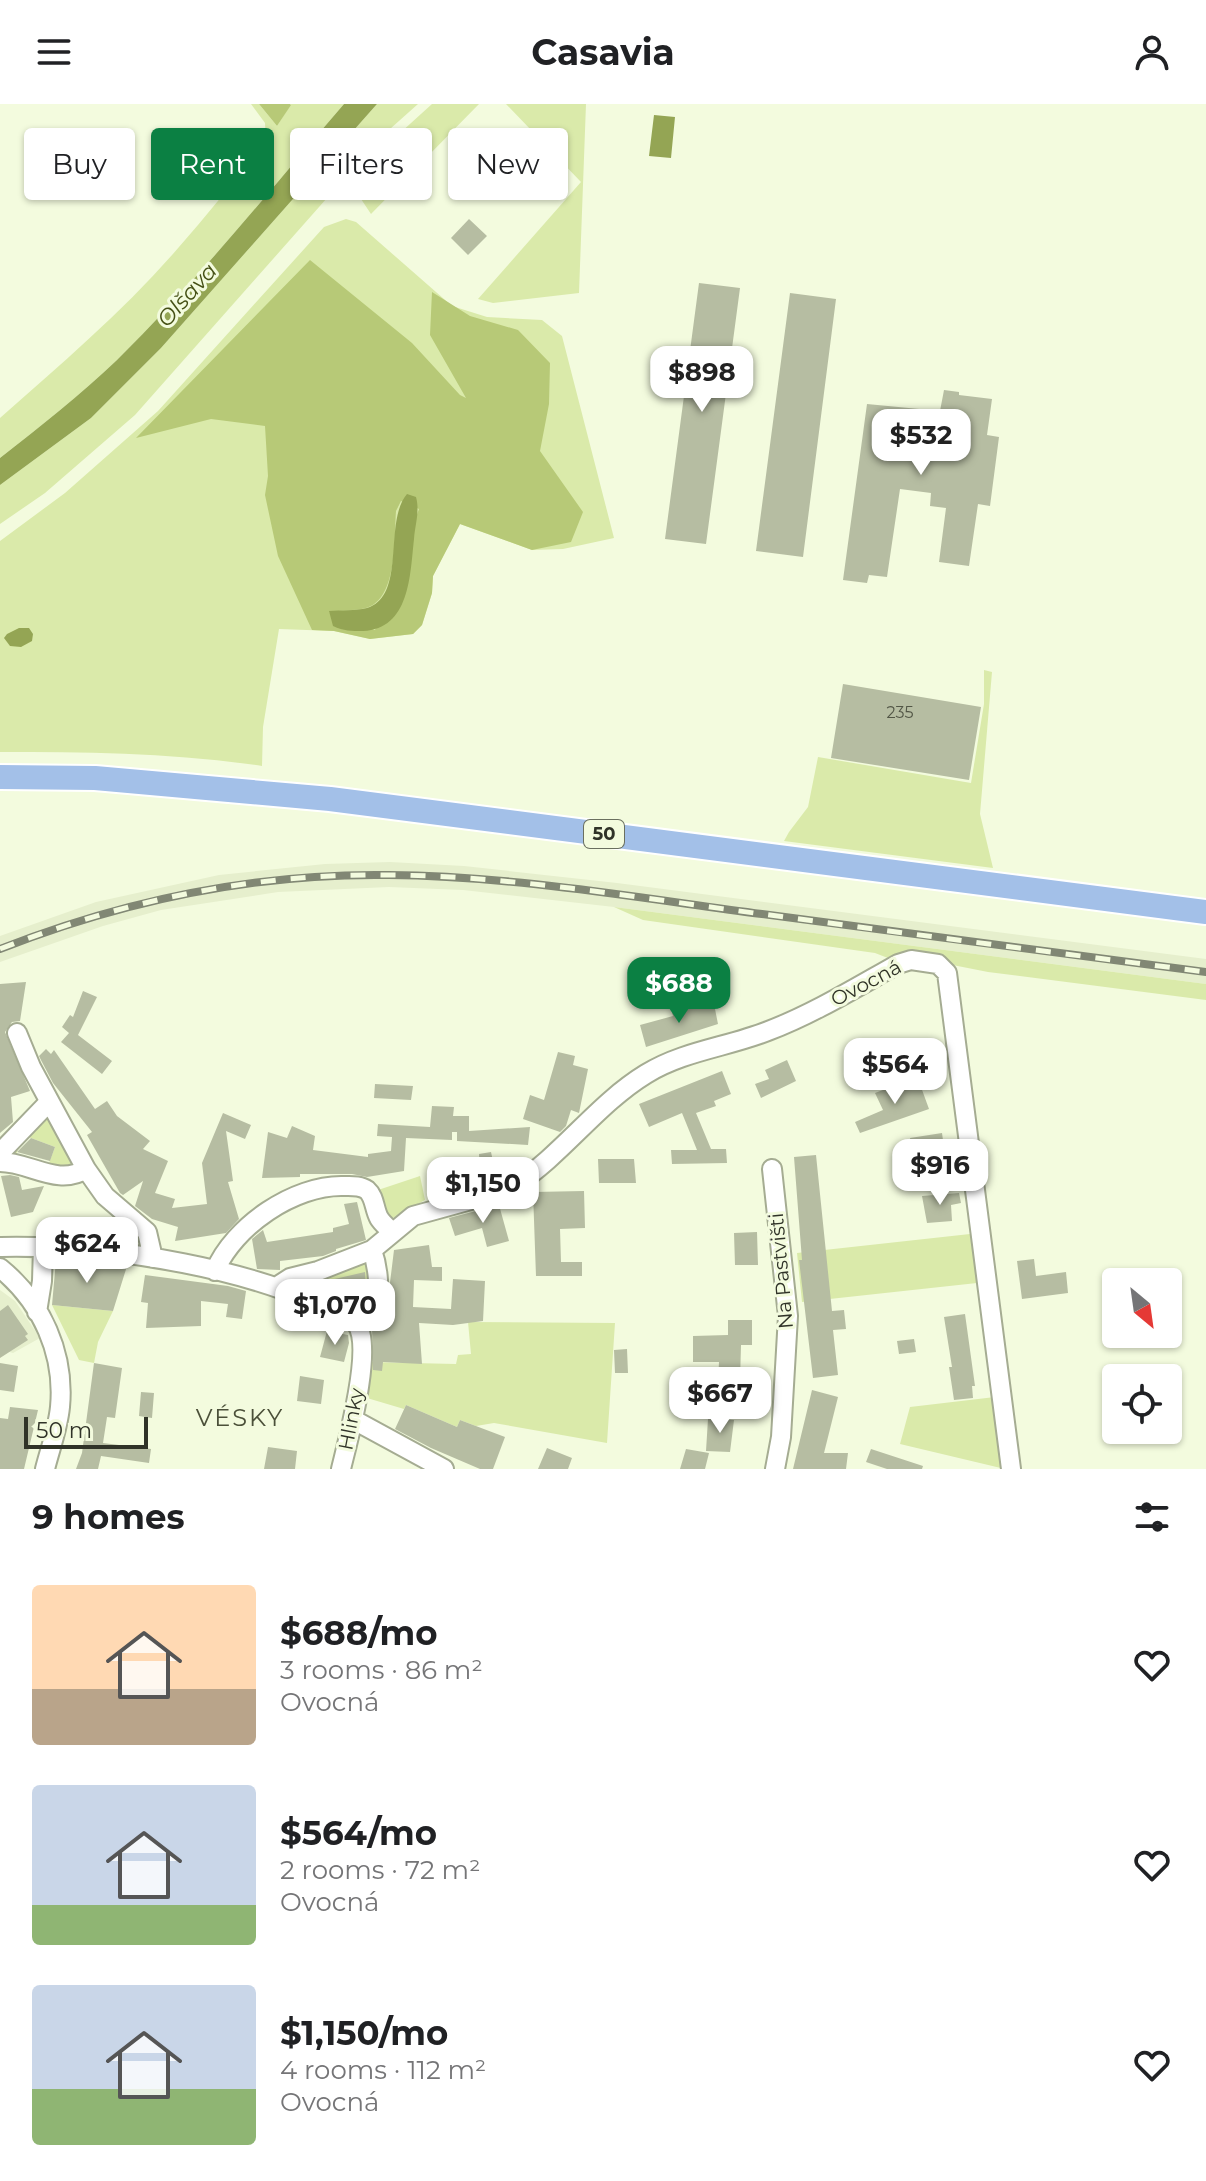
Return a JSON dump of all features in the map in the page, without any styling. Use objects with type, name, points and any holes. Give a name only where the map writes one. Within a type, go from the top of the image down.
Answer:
[{"type":"main road","name":"50","points":[[0,777],[111,779],[316,797],[1206,912]]},
{"type":"street","name":"Ovocná","points":[[372,1250],[403,1221],[515,1185],[620,1093],[655,1069],[798,1019],[898,964],[911,960],[938,964],[947,973],[1011,1469]]},
{"type":"street","points":[[17,1033],[49,1102],[86,1169],[105,1196],[147,1232],[153,1258]]},
{"type":"street","points":[[0,1153],[49,1102]]},
{"type":"street","points":[[0,1162],[11,1162],[62,1177],[86,1169]]},
{"type":"street","name":"Na Pastvišti","points":[[772,1169],[788,1316],[781,1437],[775,1469]]},
{"type":"street","points":[[215,1271],[225,1251],[274,1206],[322,1187],[364,1189],[372,1197],[381,1221],[392,1232]]},
{"type":"street","points":[[0,1242],[153,1258],[215,1271],[276,1287],[335,1310],[356,1323],[373,1309],[377,1300],[372,1250],[318,1271],[290,1278],[276,1287]]},
{"type":"street","points":[[37,1312],[43,1247]]},
{"type":"street","points":[[0,1268],[23,1290],[55,1347],[60,1386],[59,1410],[45,1469]]},
{"type":"street","name":"Hlinky","points":[[341,1469],[354,1420],[362,1336],[356,1323]]},
{"type":"street","points":[[354,1420],[444,1469]]},
{"type":"shaded area","points":[[251,104],[259,104],[277,126],[291,104],[344,104],[324,128],[290,128],[290,167],[274,186],[274,128],[265,128]]},
{"type":"shaded area","points":[[259,104],[290,104],[291,105],[277,126]]},
{"type":"shaded area","points":[[377,104],[418,104],[391,128],[356,128]]},
{"type":"shaded area","points":[[432,104],[479,104],[455,128],[448,128],[448,136],[432,152],[432,128],[406,128]]},
{"type":"shaded area","points":[[506,104],[586,104],[579,293],[493,303],[478,299],[581,182],[568,168],[568,128],[529,128]]},
{"type":"shaded area","points":[[218,200],[262,200],[117,360],[0,458],[0,418],[137,293]]},
{"type":"shaded area","points":[[292,200],[325,200],[135,415],[45,493],[0,524],[0,485],[91,418],[161,348]]},
{"type":"shaded area","points":[[362,200],[385,200],[371,214]]},
{"type":"shaded area","points":[[346,219],[356,222],[452,306],[487,317],[542,320],[562,336],[614,538],[563,549],[532,550],[460,524],[433,576],[432,593],[422,625],[413,634],[370,639],[334,631],[279,629],[263,727],[262,766],[164,756],[0,752],[0,541],[65,493],[158,411],[324,227]]},
{"type":"shaded area","points":[[310,260],[412,343],[466,398],[430,335],[432,292],[470,316],[518,330],[550,363],[549,404],[540,451],[583,512],[571,542],[532,550],[460,524],[433,576],[432,593],[422,625],[413,634],[370,639],[312,630],[278,556],[265,495],[268,476],[265,426],[211,419],[136,438]],"holes":[[[401,501],[419,509],[375,630],[329,612],[366,608],[384,593],[392,566],[396,511]]]},
{"type":"shaded area","points":[[984,670],[992,672],[980,814],[993,868],[784,841],[808,807],[818,757],[971,783],[984,704]]},
{"type":"shaded area","points":[[390,862],[464,866],[617,883],[1206,959],[1206,984],[614,907],[463,890],[389,887],[278,892],[161,910],[103,926],[0,962],[0,936],[96,902],[219,875],[325,864]]},
{"type":"shaded area","points":[[614,907],[1206,984],[1206,1000],[988,972],[902,955],[893,960],[875,953],[643,920]]},
{"type":"shaded area","points":[[46,1115],[52,1117],[73,1155],[75,1161],[69,1170],[59,1172],[11,1157],[9,1153],[21,1140],[16,1155],[48,1166],[55,1147],[23,1135],[35,1120]]},
{"type":"shaded area","points":[[420,1176],[425,1200],[391,1219],[387,1217],[378,1190]]},
{"type":"shaded area","points":[[970,1234],[977,1283],[802,1302],[797,1253]]},
{"type":"shaded area","points":[[360,1262],[366,1264],[371,1301],[354,1314],[291,1286]]},
{"type":"shaded area","points":[[0,1290],[15,1301],[40,1338],[13,1353],[0,1349]]},
{"type":"shaded area","points":[[52,1305],[113,1311],[98,1342],[94,1363],[79,1360]]},
{"type":"shaded area","points":[[468,1322],[615,1323],[607,1443],[494,1423],[476,1426],[460,1420],[457,1427],[406,1405],[404,1409],[367,1398],[369,1362],[456,1364],[458,1355],[471,1354]]},
{"type":"shaded area","points":[[995,1397],[1005,1469],[900,1444],[910,1407]]},
{"type":"water","points":[[344,104],[377,104],[356,128],[324,128]]},
{"type":"water","points":[[654,115],[675,117],[671,158],[649,156]]},
{"type":"water","name":"Olšava","points":[[290,167],[292,200],[161,348],[91,418],[0,485],[0,458],[117,360],[262,200],[274,200],[274,186]]},
{"type":"water","points":[[407,494],[416,497],[417,513],[408,583],[399,611],[379,628],[355,631],[333,626],[329,611],[367,608],[379,601],[387,589],[396,522]]},
{"type":"water","points":[[19,628],[29,628],[33,634],[32,641],[21,647],[10,646],[4,638]]},
{"type":"building","points":[[469,219],[487,236],[468,255],[451,238]]},
{"type":"building","points":[[699,283],[740,288],[706,544],[665,539]]},
{"type":"building","points":[[790,293],[836,299],[803,557],[756,551]]},
{"type":"building","points":[[944,390],[992,399],[987,435],[999,437],[990,506],[978,504],[969,566],[939,562],[946,508],[930,506],[931,493],[900,489],[887,577],[869,575],[867,583],[843,580],[867,404],[940,411]]},
{"type":"building","points":[[843,684],[981,707],[969,780],[831,758]]},
{"type":"building","points":[[26,982],[20,1021],[12,1022],[5,1032],[30,1091],[11,1097],[13,1122],[0,1133],[0,984]]},
{"type":"building","points":[[83,991],[97,997],[78,1035],[112,1061],[102,1074],[61,1042],[69,1033],[62,1027],[70,1015],[73,1017]]},
{"type":"building","points":[[714,1004],[718,1024],[646,1047],[640,1025],[673,1016],[672,1012]]},
{"type":"building","points":[[46,1049],[51,1054],[54,1050],[95,1109],[107,1101],[117,1116],[150,1141],[143,1149],[168,1161],[155,1193],[175,1199],[172,1208],[207,1204],[202,1163],[223,1113],[251,1125],[245,1139],[226,1131],[233,1181],[228,1182],[239,1219],[226,1233],[175,1241],[178,1227],[152,1219],[135,1206],[143,1181],[123,1195],[120,1193],[87,1135],[92,1132],[53,1083],[42,1062],[39,1056]]},
{"type":"building","points":[[558,1052],[575,1056],[573,1065],[588,1069],[579,1113],[571,1110],[566,1126],[560,1132],[523,1119],[530,1095],[544,1100]]},
{"type":"building","points":[[787,1060],[796,1081],[761,1098],[755,1084],[769,1079],[765,1070]]},
{"type":"building","points":[[722,1071],[731,1094],[714,1101],[716,1106],[696,1113],[711,1149],[726,1149],[727,1163],[672,1164],[671,1150],[697,1150],[682,1113],[649,1127],[639,1104]]},
{"type":"building","points":[[909,1080],[912,1090],[921,1087],[929,1109],[860,1133],[855,1122],[883,1110],[875,1093]]},
{"type":"building","points":[[375,1084],[413,1086],[411,1100],[374,1098]]},
{"type":"building","points":[[432,1106],[454,1107],[453,1116],[469,1116],[469,1131],[530,1127],[528,1145],[457,1141],[457,1132],[452,1132],[452,1140],[406,1138],[404,1171],[367,1177],[300,1174],[300,1177],[262,1178],[268,1132],[287,1138],[292,1126],[315,1136],[313,1150],[368,1157],[368,1154],[391,1151],[392,1137],[377,1136],[378,1124],[430,1127]]},
{"type":"building","points":[[942,1133],[946,1162],[914,1166],[910,1138]]},
{"type":"building","points":[[31,1138],[55,1147],[50,1161],[17,1152]]},
{"type":"building","points":[[491,1152],[497,1180],[444,1195],[436,1164],[451,1160],[456,1178],[480,1173],[479,1154]]},
{"type":"building","points":[[816,1155],[832,1311],[844,1310],[846,1329],[833,1330],[838,1375],[813,1378],[799,1260],[802,1260],[794,1157]]},
{"type":"building","points":[[598,1159],[634,1159],[636,1183],[599,1183]]},
{"type":"building","points":[[1,1176],[19,1177],[22,1190],[44,1186],[33,1212],[11,1217]]},
{"type":"building","points":[[584,1191],[585,1228],[560,1229],[561,1262],[582,1262],[582,1276],[536,1276],[533,1192]]},
{"type":"building","points":[[959,1193],[961,1203],[951,1205],[952,1221],[927,1223],[922,1196]]},
{"type":"building","points":[[357,1202],[366,1240],[323,1256],[280,1261],[280,1270],[257,1269],[252,1239],[263,1230],[267,1242],[333,1232],[333,1228],[349,1224],[344,1204]]},
{"type":"building","points":[[499,1205],[509,1241],[487,1247],[482,1228],[455,1236],[449,1218]]},
{"type":"building","points":[[72,1217],[114,1231],[113,1241],[71,1237]]},
{"type":"building","points":[[757,1232],[758,1265],[735,1265],[734,1233]]},
{"type":"building","points":[[429,1245],[432,1267],[442,1267],[442,1281],[414,1280],[413,1307],[451,1309],[453,1279],[485,1281],[483,1321],[453,1325],[419,1323],[422,1364],[383,1362],[382,1371],[373,1370],[372,1327],[387,1307],[394,1250]]},
{"type":"building","points":[[1034,1259],[1036,1276],[1066,1272],[1068,1293],[1022,1299],[1017,1261]]},
{"type":"building","points":[[56,1260],[127,1266],[113,1311],[52,1305]]},
{"type":"building","points":[[365,1272],[366,1289],[361,1304],[355,1309],[351,1307],[352,1288],[338,1290],[338,1297],[328,1295],[326,1281]]},
{"type":"building","points":[[145,1275],[246,1291],[242,1319],[226,1317],[228,1304],[201,1301],[201,1326],[146,1328],[148,1303],[141,1302]]},
{"type":"building","points":[[8,1305],[28,1334],[25,1336],[28,1340],[0,1358],[0,1311]]},
{"type":"building","points":[[965,1314],[975,1386],[972,1386],[973,1398],[954,1400],[944,1317]]},
{"type":"building","points":[[728,1320],[752,1320],[752,1345],[741,1345],[740,1381],[718,1381],[719,1362],[693,1362],[693,1336],[728,1335]]},
{"type":"building","points":[[327,1331],[348,1335],[344,1362],[320,1357]]},
{"type":"building","points":[[914,1339],[916,1352],[899,1354],[897,1341]]},
{"type":"building","points":[[627,1349],[628,1373],[615,1373],[614,1350]]},
{"type":"building","points":[[0,1363],[18,1366],[14,1392],[0,1390]]},
{"type":"building","points":[[94,1363],[122,1368],[115,1418],[107,1417],[103,1443],[151,1449],[149,1463],[101,1456],[98,1469],[76,1469],[82,1453]]},
{"type":"building","points":[[300,1376],[324,1380],[321,1404],[297,1401]]},
{"type":"building","points":[[812,1390],[838,1397],[824,1453],[848,1453],[846,1469],[793,1469]]},
{"type":"building","points":[[141,1392],[154,1393],[152,1418],[139,1416]]},
{"type":"building","points":[[406,1405],[457,1427],[460,1420],[505,1437],[493,1469],[480,1469],[395,1429]]},
{"type":"building","points":[[10,1407],[38,1410],[24,1469],[0,1469],[0,1418],[8,1419]]},
{"type":"building","points":[[708,1419],[734,1420],[730,1452],[706,1451]]},
{"type":"building","points":[[268,1447],[297,1451],[295,1469],[264,1469]]},
{"type":"building","points":[[547,1448],[572,1458],[568,1469],[538,1469]]},
{"type":"building","points":[[686,1449],[709,1453],[705,1469],[680,1469]]},
{"type":"building","points":[[871,1449],[923,1466],[922,1469],[887,1469],[866,1462]]},
{"type":"railway","points":[[0,949],[95,916],[191,893],[289,879],[389,875],[483,879],[576,889],[1206,972]]},
{"type":"district","name":"VÉSKY","points":[[240,1417]]}]
